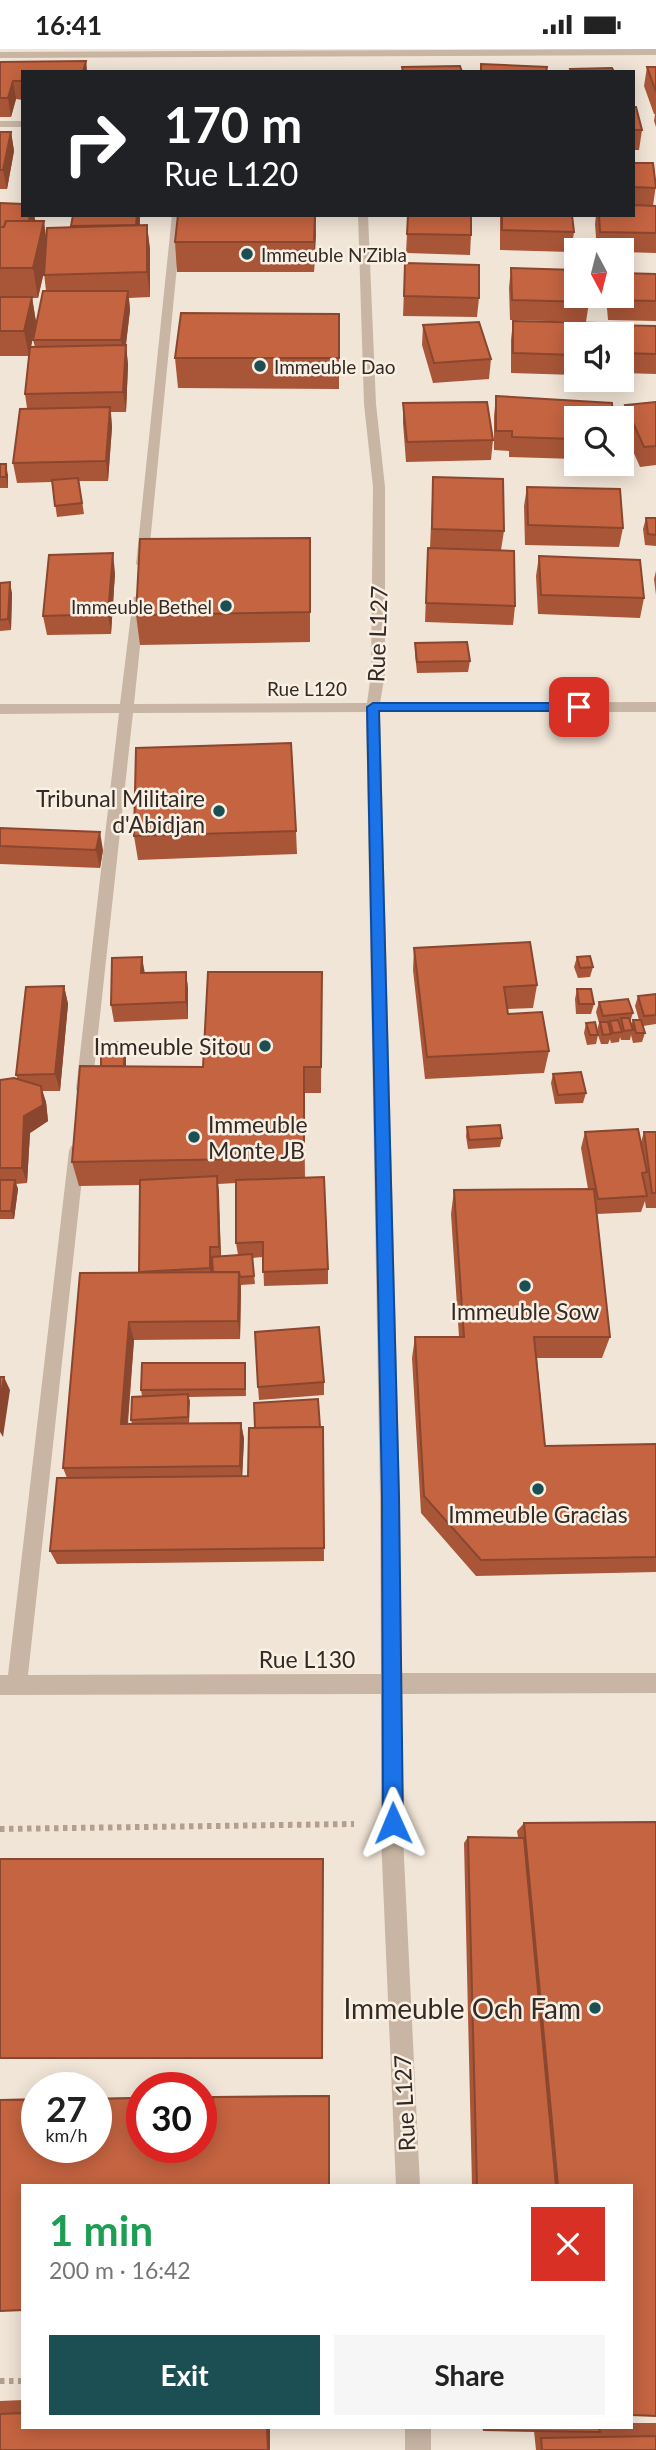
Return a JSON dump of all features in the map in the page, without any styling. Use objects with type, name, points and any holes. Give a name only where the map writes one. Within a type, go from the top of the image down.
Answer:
[{"type":"street","points":[[0,55],[193,59],[656,53]]},
{"type":"street","points":[[0,124],[21,124]]},
{"type":"street","points":[[82,1107],[128,708],[177,217]]},
{"type":"street","name":"Rue L127","points":[[363,217],[370,404],[379,487],[378,674],[373,707],[390,1497],[393,1823],[408,2184]]},
{"type":"street","name":"Rue L120","points":[[0,709],[656,707]]},
{"type":"street","points":[[8,1685],[79,1135]]},
{"type":"street","name":"Rue L130","points":[[8,1685],[656,1683]]},
{"type":"street","points":[[418,2429],[418,2450]]},
{"type":"path","points":[[0,1829],[393,1823]]},
{"type":"path","points":[[0,2381],[21,2381]]},
{"type":"building","points":[[86,61],[84,70],[21,70],[21,81],[13,81],[8,98],[0,98],[0,62]]},
{"type":"building","points":[[481,64],[547,67],[546,70],[481,70]]},
{"type":"building","points":[[460,66],[461,70],[403,70],[402,67]]},
{"type":"building","points":[[647,67],[656,67],[656,92]]},
{"type":"building","points":[[612,68],[613,70],[570,70]]},
{"type":"building","points":[[635,107],[636,107],[642,130],[635,130]]},
{"type":"building","points":[[0,132],[11,132],[3,170],[0,170]]},
{"type":"building","points":[[635,163],[653,163],[656,188],[635,187]]},
{"type":"building","points":[[0,203],[21,204],[21,217],[30,217],[29,221],[6,221],[4,227],[0,227]]},
{"type":"building","points":[[635,205],[656,206],[656,233],[600,232],[599,217],[635,217]]},
{"type":"building","points":[[73,217],[137,217],[136,225],[71,226]]},
{"type":"building","points":[[178,217],[315,217],[314,242],[175,242]]},
{"type":"building","points":[[408,217],[471,217],[471,235],[407,234]]},
{"type":"building","points":[[502,217],[572,217],[574,232],[502,230]]},
{"type":"building","points":[[6,221],[44,221],[33,268],[0,268],[0,227],[4,227]]},
{"type":"building","points":[[147,225],[147,272],[44,275],[47,228]]},
{"type":"building","points":[[405,263],[479,265],[479,298],[404,296]]},
{"type":"building","points":[[511,268],[564,270],[564,301],[512,300]]},
{"type":"building","points":[[634,273],[656,274],[656,301],[634,301]]},
{"type":"building","points":[[43,291],[128,291],[121,340],[33,340]]},
{"type":"building","points":[[0,297],[32,297],[24,331],[0,331]]},
{"type":"building","points":[[181,313],[339,314],[339,358],[175,358]]},
{"type":"building","points":[[513,321],[564,322],[564,355],[513,353]]},
{"type":"building","points":[[479,322],[491,359],[434,363],[423,325]]},
{"type":"building","points":[[634,326],[656,326],[656,354],[634,353]]},
{"type":"building","points":[[126,345],[123,392],[25,394],[30,347]]},
{"type":"building","points":[[496,396],[612,403],[612,406],[564,406],[564,439],[512,437],[512,431],[496,431]]},
{"type":"building","points":[[487,402],[493,440],[407,442],[403,403]]},
{"type":"building","points":[[656,402],[656,446],[644,447],[634,425],[634,406],[625,405]]},
{"type":"building","points":[[110,407],[106,461],[13,463],[20,409]]},
{"type":"building","points":[[0,464],[6,464],[6,477],[0,477]]},
{"type":"building","points":[[433,477],[503,479],[504,531],[432,529]]},
{"type":"building","points":[[78,478],[82,503],[55,506],[52,480]]},
{"type":"building","points":[[527,487],[620,489],[623,528],[528,525]]},
{"type":"building","points":[[646,518],[656,518],[656,535],[648,534]]},
{"type":"building","points":[[310,538],[310,612],[136,615],[140,539]]},
{"type":"building","points":[[428,548],[514,551],[515,606],[426,603]]},
{"type":"building","points":[[113,553],[108,614],[43,616],[49,555]]},
{"type":"building","points":[[539,556],[640,560],[644,598],[541,595]]},
{"type":"building","points":[[10,582],[8,619],[0,620],[0,583]]},
{"type":"building","points":[[467,642],[470,661],[417,662],[415,643]]},
{"type":"building","points":[[291,743],[296,831],[134,836],[136,748]]},
{"type":"building","points":[[0,828],[100,832],[96,850],[0,846]]},
{"type":"building","points":[[530,942],[537,985],[504,987],[508,1014],[542,1012],[549,1051],[427,1057],[414,948]]},
{"type":"building","points":[[590,956],[593,967],[580,968],[577,957]]},
{"type":"building","points":[[142,957],[141,973],[186,972],[186,1002],[111,1005],[112,958]]},
{"type":"building","points":[[208,972],[322,972],[321,1067],[304,1067],[304,1158],[72,1162],[80,1066],[203,1067]]},
{"type":"building","points":[[64,986],[55,1074],[16,1075],[26,987]]},
{"type":"building","points":[[577,989],[591,989],[594,1004],[579,1004]]},
{"type":"building","points":[[656,994],[656,1015],[644,1016],[638,996]]},
{"type":"building","points":[[628,999],[633,1013],[603,1016],[599,1002]]},
{"type":"building","points":[[621,1018],[629,1018],[633,1030],[624,1031]]},
{"type":"building","points":[[618,1020],[622,1032],[613,1033],[610,1021]]},
{"type":"building","points":[[633,1020],[641,1020],[645,1033],[636,1033]]},
{"type":"building","points":[[595,1022],[598,1035],[590,1035],[586,1023]]},
{"type":"building","points":[[600,1022],[608,1022],[611,1034],[603,1035]]},
{"type":"building","points":[[124,1042],[124,1066],[101,1066],[101,1043]]},
{"type":"building","points":[[581,1072],[586,1093],[558,1095],[553,1074]]},
{"type":"building","points":[[14,1078],[41,1086],[43,1105],[24,1116],[22,1168],[0,1168],[0,1080]]},
{"type":"building","points":[[500,1125],[502,1138],[469,1140],[467,1127]]},
{"type":"building","points":[[638,1129],[647,1172],[642,1173],[647,1196],[598,1199],[585,1132]]},
{"type":"building","points":[[644,1132],[656,1132],[656,1193],[652,1193]]},
{"type":"building","points":[[217,1176],[219,1247],[210,1247],[210,1268],[139,1272],[140,1180]]},
{"type":"building","points":[[324,1177],[328,1269],[263,1272],[263,1242],[236,1243],[236,1180]]},
{"type":"building","points":[[0,1180],[15,1180],[11,1211],[0,1211]]},
{"type":"building","points":[[594,1189],[610,1337],[534,1337],[545,1446],[656,1444],[656,1557],[481,1560],[424,1496],[415,1337],[464,1337],[454,1190]]},
{"type":"building","points":[[252,1254],[254,1276],[240,1277],[239,1272],[213,1272],[212,1257]]},
{"type":"building","points":[[239,1272],[238,1321],[129,1322],[121,1424],[241,1423],[240,1466],[63,1468],[80,1273]]},
{"type":"building","points":[[319,1327],[324,1382],[258,1387],[255,1332]]},
{"type":"building","points":[[142,1363],[245,1363],[245,1389],[141,1390]]},
{"type":"building","points":[[0,1377],[4,1377],[0,1400]]},
{"type":"building","points":[[188,1394],[188,1417],[131,1420],[132,1397]]},
{"type":"building","points":[[318,1399],[320,1427],[255,1428],[254,1403]]},
{"type":"building","points":[[323,1427],[324,1548],[50,1551],[57,1478],[248,1476],[249,1428]]},
{"type":"building","name":"Immeuble Och Fam","points":[[656,1822],[656,2416],[633,2415],[633,2184],[558,2184],[524,1823]]},
{"type":"building","points":[[468,1837],[524,1838],[556,2184],[477,2184]]},
{"type":"building","points":[[0,1859],[323,1859],[322,2058],[0,2058]]},
{"type":"building","points":[[329,2096],[329,2184],[21,2184],[21,2310],[0,2311],[0,2100],[21,2100],[21,2163],[112,2163],[112,2099],[126,2098],[126,2163],[217,2163],[217,2097]]},
{"type":"building","points":[[21,2413],[21,2429],[267,2429],[268,2450],[0,2450],[0,2414]]},
{"type":"building","points":[[599,2429],[600,2432],[484,2430]]},
{"type":"building","points":[[656,2436],[656,2450],[542,2450],[541,2438]]},
{"type":"place","name":"Immeuble N'Zibla","points":[[247,254]]},
{"type":"place","name":"Immeuble Dao","points":[[260,366]]},
{"type":"place","name":"Immeuble Bethel","points":[[226,606]]},
{"type":"place","name":"Tribunal Militaire d'Abidjan","points":[[219,811]]},
{"type":"place","name":"Immeuble Sitou","points":[[265,1046]]},
{"type":"place","name":"Immeuble Monte JB","points":[[194,1137]]},
{"type":"place","name":"Immeuble Sow","points":[[525,1286]]},
{"type":"place","name":"Immeuble Gracias","points":[[538,1489]]},
{"type":"place","name":"Immeuble Och Fam","points":[[595,2008]]},
{"type":"route","points":[[393,1823],[390,1497],[373,707],[579,707]]}]
